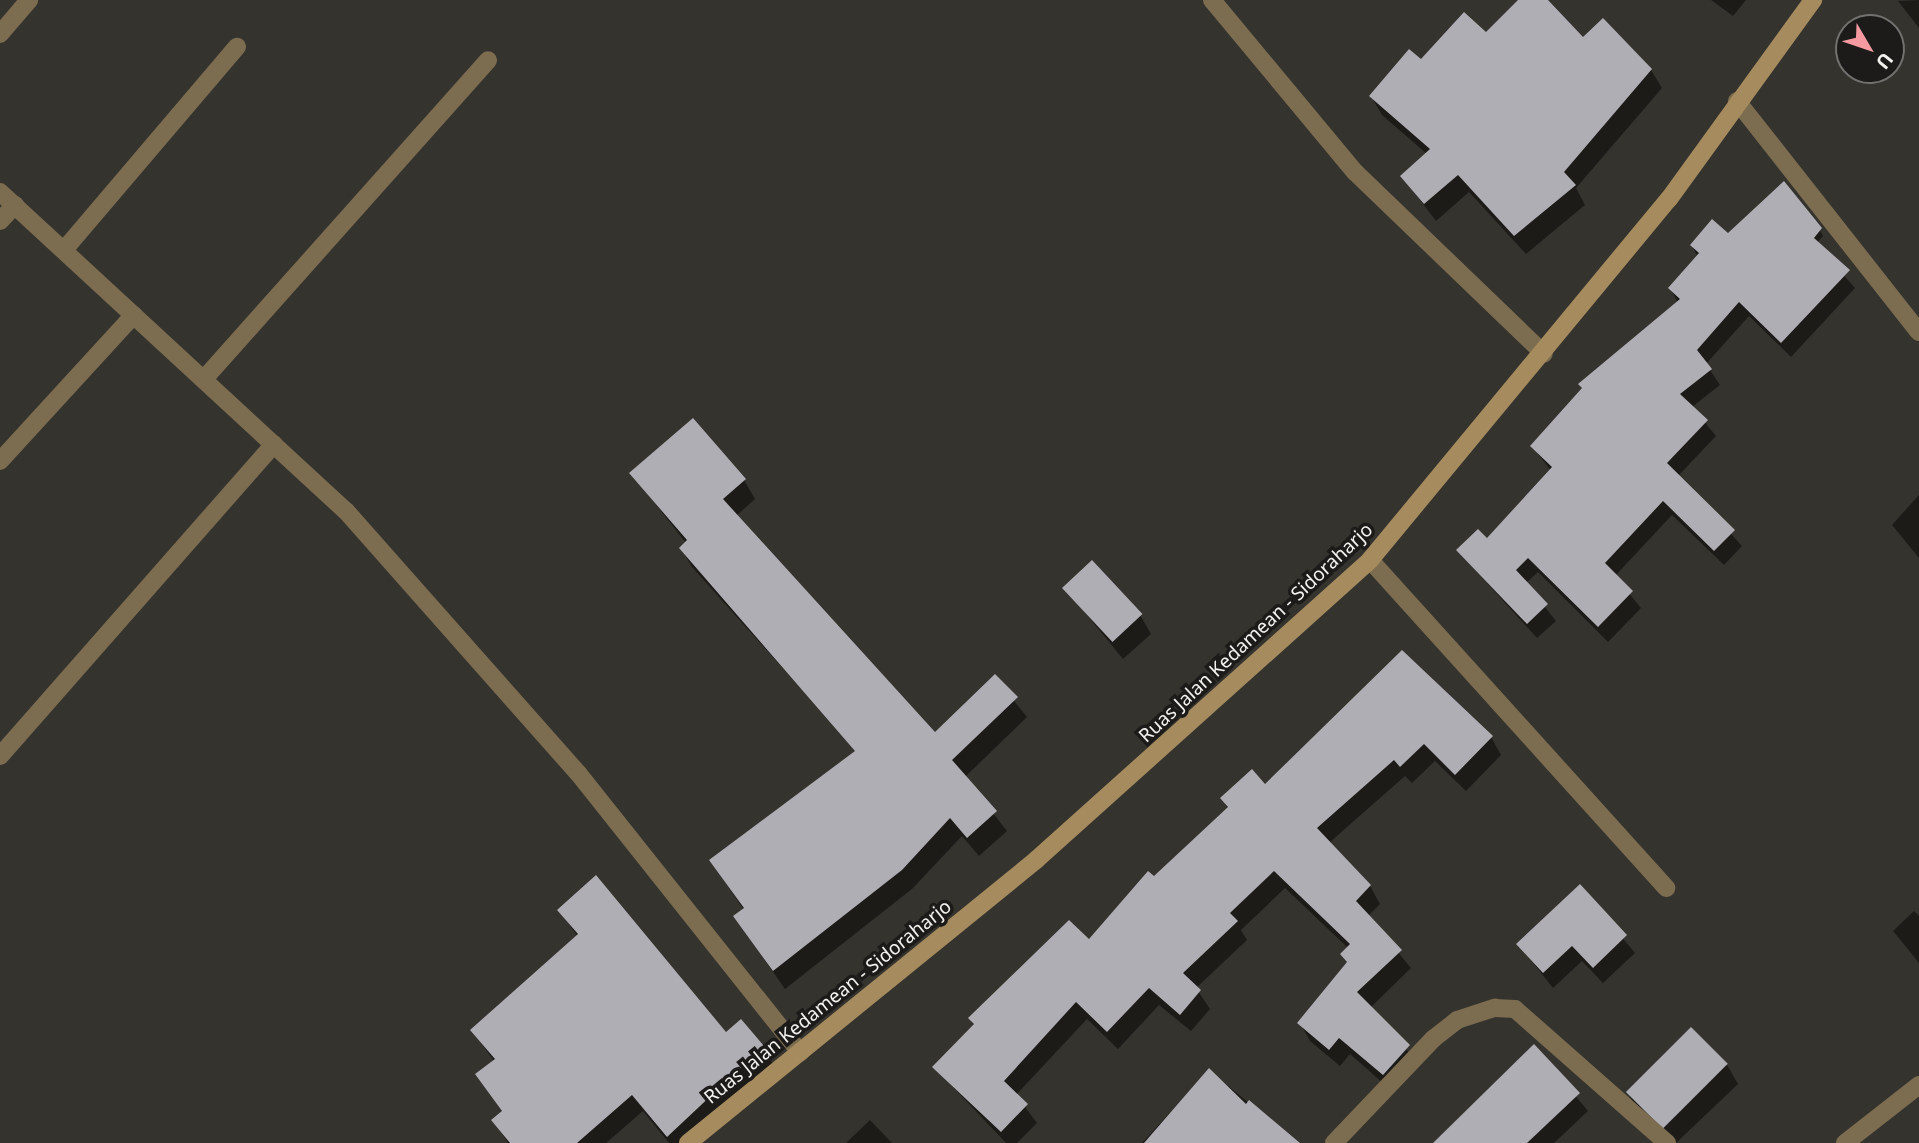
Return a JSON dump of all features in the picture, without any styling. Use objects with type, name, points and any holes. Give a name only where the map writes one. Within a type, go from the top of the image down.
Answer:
[{"type":"main road","name":"Ruas Jalan Kedamean - Sidoraharjo","points":[[688,1143],[1149,762],[1370,560],[1544,354],[1669,199],[1737,101],[1813,0]]},
{"type":"street","points":[[4,21],[29,0]]},
{"type":"street","points":[[1212,0],[1355,172],[1544,354]]},
{"type":"street","points":[[64,250],[237,47]]},
{"type":"street","points":[[204,379],[488,60]]},
{"type":"street","points":[[1737,101],[1919,332]]},
{"type":"street","points":[[0,192],[346,510],[578,773],[800,1052]]},
{"type":"street","points":[[0,221],[15,205]]},
{"type":"street","points":[[0,461],[134,315]]},
{"type":"street","points":[[0,756],[274,444]]},
{"type":"street","points":[[1370,560],[1666,888]]},
{"type":"street","points":[[1334,1143],[1433,1039],[1457,1020],[1495,1008],[1515,1009],[1667,1143]]},
{"type":"street","points":[[1845,1143],[1919,1085]]},
{"type":"building","points":[[1518,0],[1548,0],[1583,37],[1603,18],[1652,69],[1564,172],[1576,185],[1514,236],[1458,175],[1424,204],[1400,176],[1430,149],[1369,96],[1409,49],[1421,59],[1464,12],[1486,32]]},
{"type":"building","points":[[1784,181],[1822,228],[1814,238],[1850,270],[1781,343],[1739,302],[1697,350],[1712,369],[1680,394],[1708,420],[1667,463],[1735,530],[1714,551],[1663,501],[1605,563],[1633,591],[1598,627],[1528,558],[1516,570],[1548,604],[1527,624],[1456,550],[1478,529],[1487,538],[1552,467],[1530,446],[1582,388],[1578,384],[1680,299],[1668,288],[1699,253],[1690,245],[1712,219],[1728,233]]},
{"type":"building","points":[[693,418],[746,479],[723,499],[935,732],[995,674],[1018,697],[952,760],[997,811],[967,838],[950,818],[902,870],[773,971],[733,916],[744,908],[709,860],[855,751],[679,548],[687,540],[629,473]]},
{"type":"building","points":[[1092,560],[1142,614],[1112,642],[1062,588]]},
{"type":"building","points":[[1402,650],[1493,736],[1455,775],[1424,744],[1400,767],[1394,760],[1317,828],[1371,885],[1356,901],[1402,950],[1357,992],[1410,1045],[1383,1075],[1339,1038],[1329,1050],[1297,1023],[1347,962],[1340,954],[1350,944],[1274,871],[1230,913],[1238,921],[1183,973],[1201,990],[1180,1015],[1149,988],[1107,1032],[1076,1002],[1004,1081],[1028,1104],[1001,1132],[932,1067],[974,1024],[968,1018],[1069,920],[1089,939],[1148,871],[1154,876],[1228,807],[1220,798],[1252,769],[1265,784]]},
{"type":"building","points":[[596,875],[726,1032],[741,1019],[764,1046],[667,1137],[632,1095],[577,1143],[510,1143],[491,1120],[502,1111],[475,1074],[495,1059],[470,1030],[578,934],[557,910]]},
{"type":"building","points":[[1580,884],[1627,935],[1593,968],[1572,946],[1543,973],[1516,944]]},
{"type":"building","points":[[1691,1027],[1728,1064],[1663,1129],[1626,1092]]},
{"type":"building","points":[[1534,1044],[1580,1093],[1527,1143],[1433,1143]]},
{"type":"building","points":[[1209,1068],[1246,1104],[1249,1100],[1300,1143],[1144,1143]]}]
